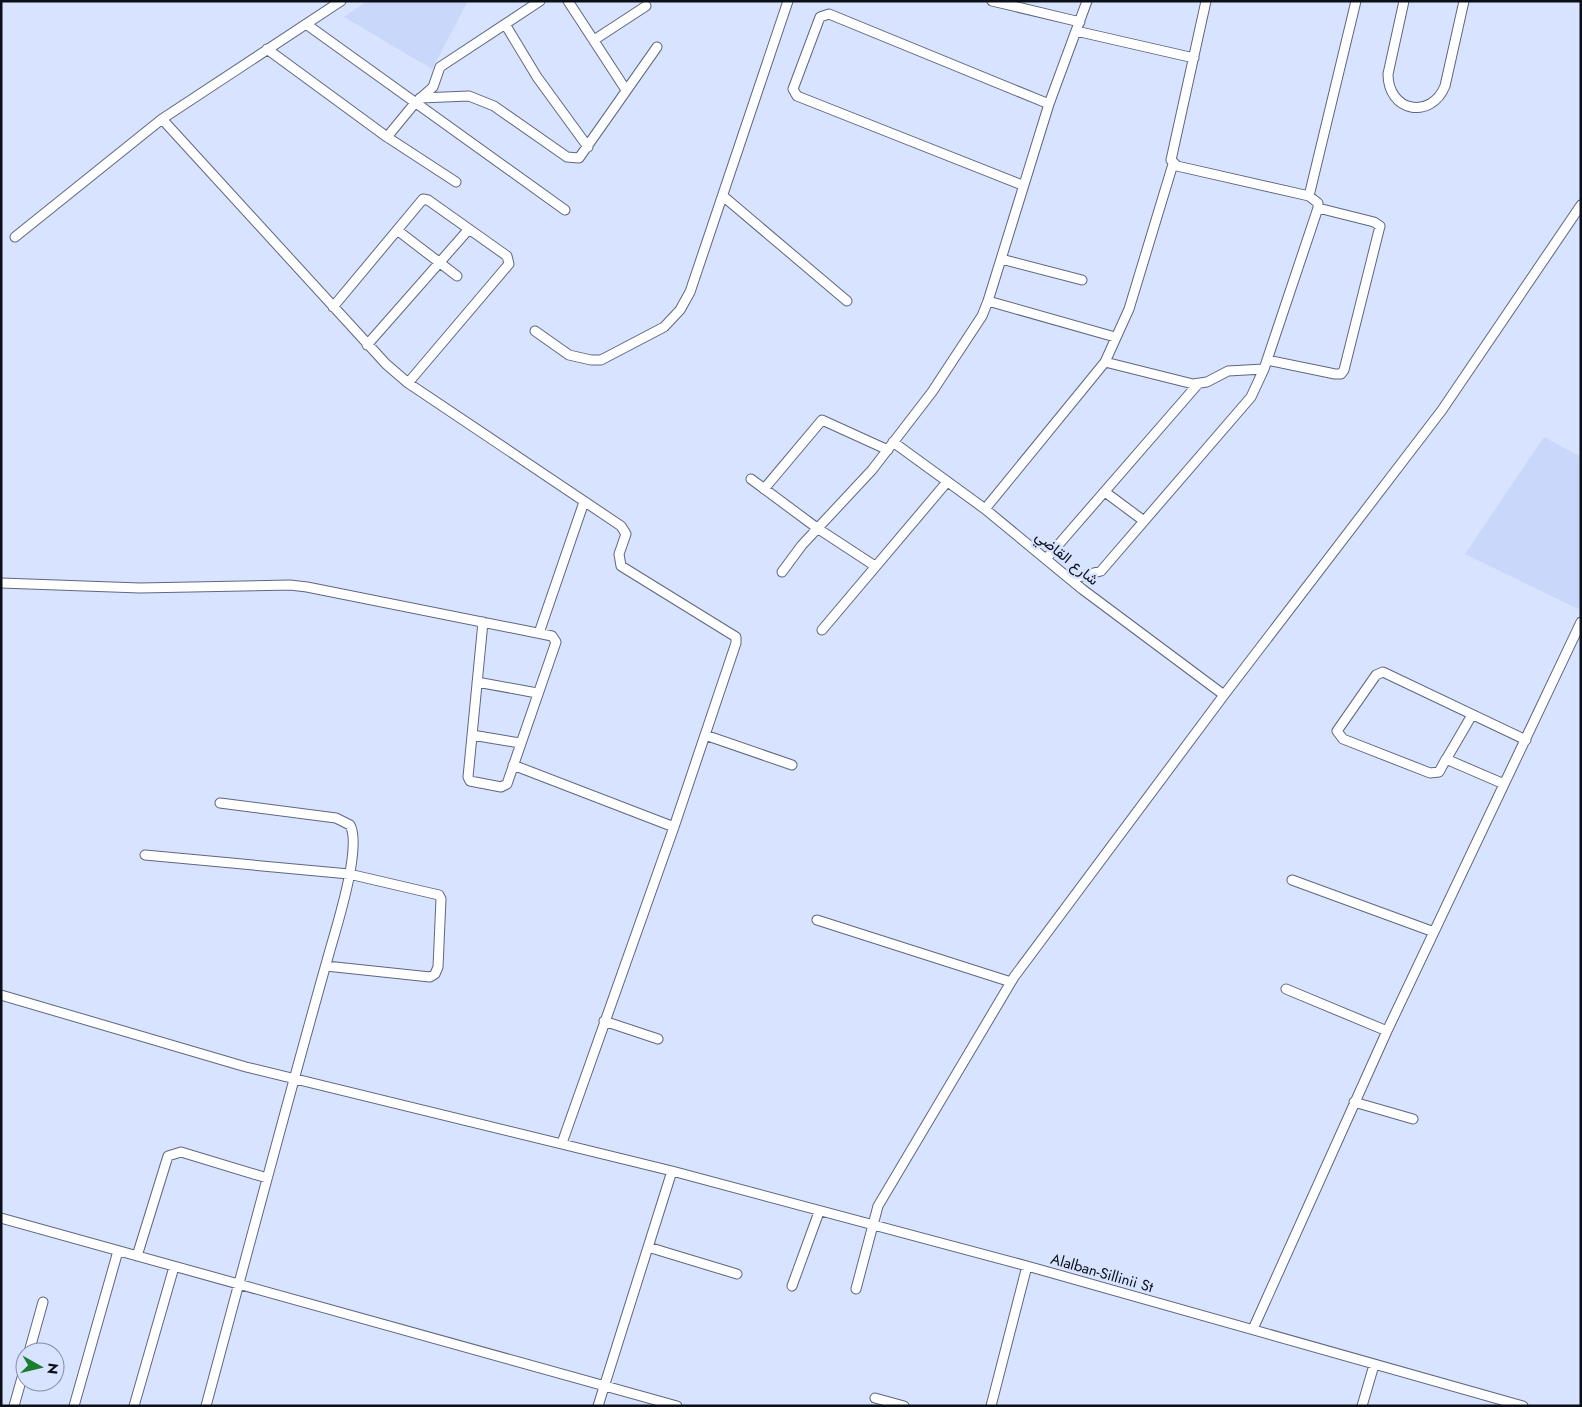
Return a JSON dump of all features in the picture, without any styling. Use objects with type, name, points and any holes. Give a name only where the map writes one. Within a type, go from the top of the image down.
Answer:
[{"type":"street","points":[[15,237],[162,119],[341,1]]},
{"type":"street","points":[[387,137],[418,100],[436,83],[440,67],[540,1]]},
{"type":"street","points":[[568,1],[626,90]]},
{"type":"street","points":[[535,331],[570,356],[601,360],[664,327],[680,310],[690,292],[788,1]]},
{"type":"street","points":[[992,1],[1194,58]]},
{"type":"street","points":[[782,572],[817,528],[872,470],[932,392],[965,344],[984,312],[1022,185],[1049,104],[1087,1]]},
{"type":"street","points":[[985,509],[1104,362],[1129,309],[1173,164],[1171,155],[1206,1]]},
{"type":"street","points":[[1309,196],[1356,1]]},
{"type":"street","points":[[1404,1],[1388,74],[1388,85],[1392,95],[1400,102],[1421,108],[1433,104],[1446,86],[1464,1]]},
{"type":"street","points":[[594,40],[646,6]]},
{"type":"street","points":[[1022,185],[797,96],[793,89],[820,17],[823,14],[829,14],[1049,104]]},
{"type":"street","points":[[306,24],[418,100],[565,210]]},
{"type":"street","points":[[505,24],[537,77],[588,147]]},
{"type":"street","points":[[418,100],[469,96],[494,106],[572,159],[578,158],[588,147],[657,47]]},
{"type":"street","points":[[266,49],[387,137],[456,182]]},
{"type":"street","points":[[162,119],[367,345],[408,383],[625,530],[625,537],[619,554],[621,566],[736,637],[736,643],[674,827],[604,1020],[562,1143]]},
{"type":"street","points":[[1071,580],[1101,571],[1251,397],[1266,364],[1318,208],[1318,203],[1309,196],[1173,164]]},
{"type":"street","points":[[723,196],[847,301]]},
{"type":"street","points":[[333,307],[419,202],[426,199],[507,256],[509,264],[408,383]]},
{"type":"street","points":[[856,1289],[878,1206],[1011,982],[1224,695],[1442,410],[1581,205]]},
{"type":"street","points":[[1046,560],[1198,384],[1228,371],[1266,364],[1341,374],[1344,370],[1380,226],[1374,222],[1318,208]]},
{"type":"street","points":[[367,345],[469,228]]},
{"type":"street","points":[[397,230],[457,276]]},
{"type":"street","points":[[1001,259],[1082,280]]},
{"type":"street","points":[[988,301],[1115,337]]},
{"type":"street","points":[[1104,362],[1198,384]]},
{"type":"street","name":"شارع القاضي","points":[[764,489],[822,420],[890,446],[947,482],[985,509],[1071,580],[1224,695]]},
{"type":"street","points":[[751,478],[817,528],[875,566]]},
{"type":"street","points":[[822,630],[947,482]]},
{"type":"street","points":[[1105,492],[1144,521]]},
{"type":"street","points":[[539,633],[584,502]]},
{"type":"street","points":[[1,583],[140,588],[290,585],[483,622],[552,636],[556,642],[507,784],[501,787],[470,781],[468,777],[483,622]]},
{"type":"street","points":[[1253,1329],[1354,1102],[1581,622]]},
{"type":"street","points":[[1337,731],[1376,676],[1383,672],[1526,740]]},
{"type":"street","points":[[477,682],[537,693]]},
{"type":"street","points":[[1337,731],[1436,773],[1472,715]]},
{"type":"street","points":[[1337,731],[1343,739],[1430,773],[1439,772],[1446,759],[1504,784]]},
{"type":"street","points":[[705,735],[792,765]]},
{"type":"street","points":[[472,736],[520,743]]},
{"type":"street","points":[[513,765],[674,827]]},
{"type":"street","points":[[206,1406],[293,1078],[326,966],[349,874],[354,841],[352,830],[342,821],[220,803]]},
{"type":"street","points":[[145,855],[349,874],[439,895],[441,899],[438,966],[435,974],[430,978],[326,966]]},
{"type":"street","points":[[1292,880],[1434,932]]},
{"type":"street","points":[[817,920],[1011,982]]},
{"type":"street","points":[[1286,989],[1387,1031]]},
{"type":"street","name":"Alalban-Sillinii St","points":[[1,995],[156,1042],[293,1078],[672,1171],[873,1227],[1027,1266],[1523,1406]]},
{"type":"street","points":[[604,1020],[658,1039]]},
{"type":"street","points":[[1354,1102],[1413,1120]]},
{"type":"street","points":[[137,1256],[168,1156],[181,1152],[267,1178]]},
{"type":"street","points":[[598,1406],[672,1171]]},
{"type":"street","points":[[792,1286],[819,1212]]},
{"type":"street","points":[[1,1218],[677,1406]]},
{"type":"street","points":[[648,1247],[737,1274]]},
{"type":"street","points":[[74,1406],[118,1251]]},
{"type":"street","points":[[991,1406],[1027,1266]]},
{"type":"street","points":[[134,1406],[174,1267]]},
{"type":"street","points":[[32,1342],[43,1302]]},
{"type":"street","points":[[1362,1406],[1374,1365]]},
{"type":"street","points":[[14,1406],[18,1392]]},
{"type":"street","points":[[875,1398],[904,1406]]},
{"type":"shaded area","points":[[367,1],[468,1],[432,69],[344,17]]},
{"type":"shaded area","points":[[1544,437],[1581,457],[1581,604],[1578,609],[1465,554]]}]
